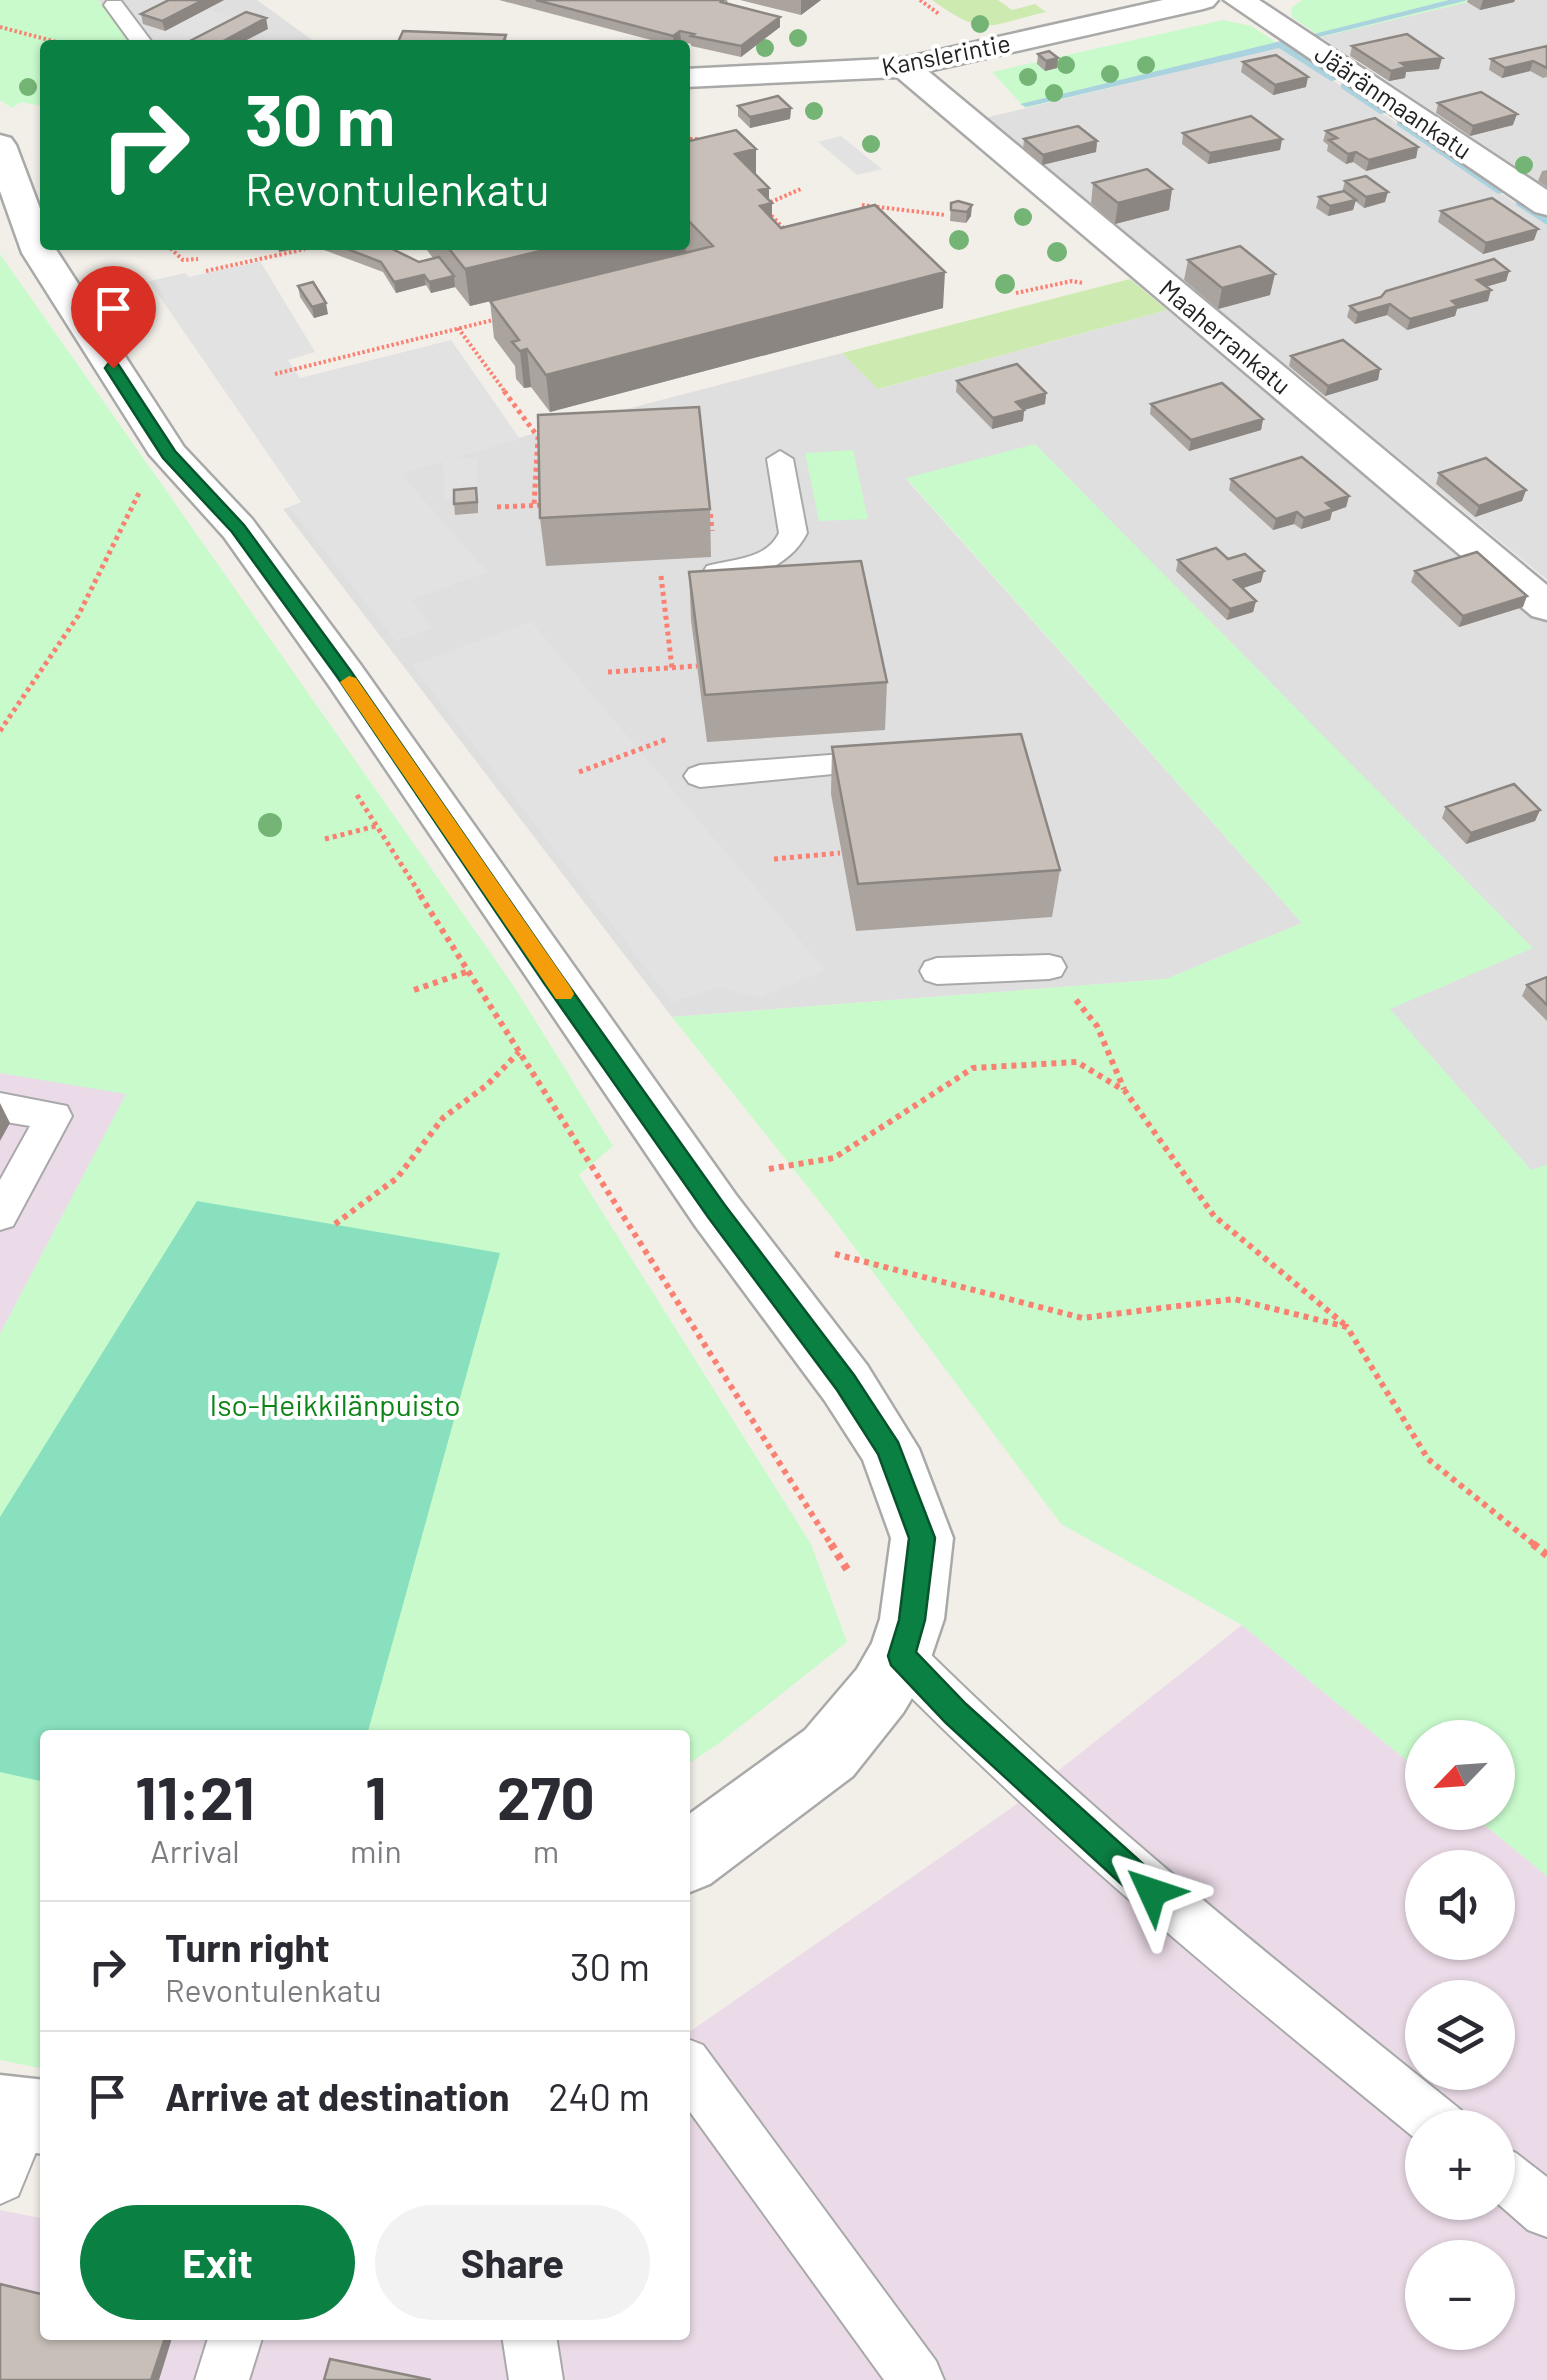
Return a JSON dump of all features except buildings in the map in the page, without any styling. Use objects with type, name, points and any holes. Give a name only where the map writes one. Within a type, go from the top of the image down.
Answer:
[{"type":"street","name":"Kanslerintie","points":[[690,78],[904,67],[1203,0]]},
{"type":"street","name":"Jääränmaankatu","points":[[1239,0],[1547,204]]},
{"type":"street","name":"Maaherrankatu","points":[[904,67],[1547,607]]},
{"type":"street","points":[[7,152],[39,253],[169,454],[250,544],[344,674],[531,948],[716,1210],[846,1383],[889,1450],[922,1538],[906,1638],[880,1691],[829,1753],[690,1854]]},
{"type":"lane","points":[[114,5],[140,40]]},
{"type":"lane","points":[[716,572],[768,560],[790,545],[793,533],[780,459]]},
{"type":"lane","points":[[700,776],[905,759]]},
{"type":"lane","points":[[937,972],[1049,966]]},
{"type":"lane","points":[[0,1107],[54,1116],[0,1214]]},
{"type":"lane","points":[[906,1638],[956,1714],[1152,1892],[1421,2110]]},
{"type":"lane","points":[[690,2070],[917,2380]]},
{"type":"lane","points":[[1515,2186],[1547,2212]]},
{"type":"lane","points":[[222,2380],[234,2340]]},
{"type":"lane","points":[[529,2340],[536,2380]]},
{"type":"path","points":[[0,27],[49,40]]},
{"type":"path","points":[[690,140],[712,139]]},
{"type":"path","points":[[798,242],[762,206],[801,190]]},
{"type":"path","points":[[862,204],[945,216]]},
{"type":"path","points":[[172,250],[183,260],[198,260]]},
{"type":"path","points":[[206,271],[301,250]]},
{"type":"path","points":[[275,374],[514,314]]},
{"type":"path","points":[[458,328],[538,437],[534,505]]},
{"type":"path","points":[[0,731],[37,682],[111,558],[146,475],[169,454]]},
{"type":"path","points":[[497,506],[544,504]]},
{"type":"path","points":[[661,576],[672,668]]},
{"type":"path","points":[[608,672],[697,666]]},
{"type":"path","points":[[579,772],[667,739]]},
{"type":"path","points":[[355,792],[520,1052],[906,1638]]},
{"type":"path","points":[[774,859],[840,854]]},
{"type":"path","points":[[414,990],[531,948]]},
{"type":"path","points":[[1049,966],[1097,1026],[1125,1090],[1214,1216],[1348,1326],[1428,1459],[1547,1554]]},
{"type":"path","points":[[335,1224],[397,1178],[443,1118],[487,1085],[520,1052]]},
{"type":"path","points":[[769,1169],[834,1158],[973,1068],[1077,1062],[1125,1090]]},
{"type":"path","points":[[835,1254],[1082,1318],[1234,1299],[1348,1326]]},
{"type":"shaded area","points":[[98,0],[257,0],[312,40],[129,40]]},
{"type":"shaded area","points":[[191,0],[224,0],[208,9],[248,22],[214,40],[150,40],[163,31],[143,24]]},
{"type":"shaded area","points":[[1477,0],[1547,0],[1547,187],[1321,37]]},
{"type":"shaded area","points":[[1282,46],[1547,224],[1547,580],[985,118]]},
{"type":"shaded area","points":[[841,136],[882,169],[857,175],[818,142]]},
{"type":"shaded area","points":[[260,261],[315,352],[288,360],[300,378],[451,340],[520,439],[454,458],[477,458],[478,499],[444,501],[443,461],[401,474],[487,572],[412,600],[433,628],[396,641],[289,507],[301,502],[149,281],[185,273],[189,277]]},
{"type":"shaded area","points":[[1167,310],[1385,492],[1414,508],[1480,562],[1547,622],[1547,1165],[1531,1170],[1389,1009],[1532,948],[906,479],[1302,923],[1166,979],[672,1017],[283,509],[542,431],[842,353],[879,389]]},
{"type":"shaded area","points":[[531,622],[825,970],[759,998],[719,987],[672,1002],[412,665]]},
{"type":"shaded area","points":[[0,1073],[127,1093],[0,1334]]},
{"type":"shaded area","points":[[1242,1625],[1405,1759],[1405,1830],[1491,1830],[1547,1876],[1547,2380],[0,2380],[0,2210],[40,2218],[40,2340],[690,2340],[690,2032],[1010,1809]]},
{"type":"green space","points":[[0,0],[98,0],[129,40],[40,40],[40,106],[21,102],[12,108],[0,100]]},
{"type":"green space","points":[[932,0],[998,0],[1012,10],[1035,4],[1046,12],[986,26],[964,20]]},
{"type":"green space","points":[[1302,0],[1477,0],[1321,37],[1292,17],[1291,8]]},
{"type":"green space","points":[[1223,20],[1251,26],[1282,46],[1025,108],[992,72]]},
{"type":"green space","name":"Iso-Heikkilänpuisto","points":[[0,254],[515,988],[613,1146],[579,1175],[811,1544],[847,1642],[690,1763],[690,1730],[40,1730],[40,2068],[0,2060],[0,1334],[126,1094],[0,1073]]},
{"type":"green space","points":[[1130,279],[1167,310],[878,389],[842,353]]},
{"type":"green space","points":[[1035,444],[1533,948],[1390,1009],[1531,1170],[1547,1165],[1547,1876],[1491,1830],[1515,1830],[1515,1720],[1405,1720],[1405,1759],[1242,1625],[1061,1524],[834,1220],[672,1017],[1166,979],[1302,923],[906,478]]},
{"type":"green space","points":[[853,450],[868,519],[819,521],[805,453]]},
{"type":"green space","points":[[197,1201],[500,1253],[368,1730],[40,1730],[40,1781],[0,1772],[0,1517]]},
{"type":"waterway","points":[[1315,35],[1463,0]]},
{"type":"waterway","points":[[1026,104],[1281,44],[1335,79]]},
{"type":"waterway","points":[[1345,86],[1384,112]]},
{"type":"waterway","points":[[1401,123],[1502,191]]},
{"type":"waterway","points":[[1520,202],[1547,221]]},
{"type":"slow traffic","points":[[349,682],[563,994]]},
{"type":"route","points":[[113,368],[169,454],[238,528],[344,674],[552,978],[716,1210],[846,1383],[889,1450],[922,1538],[912,1620],[901,1656],[956,1714],[1152,1892]]}]
